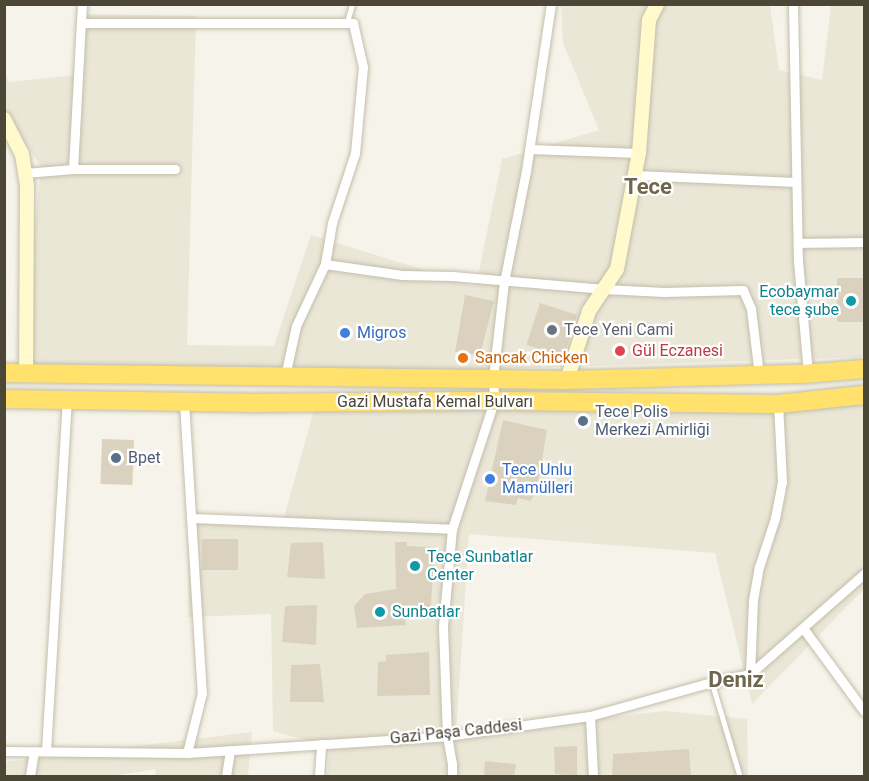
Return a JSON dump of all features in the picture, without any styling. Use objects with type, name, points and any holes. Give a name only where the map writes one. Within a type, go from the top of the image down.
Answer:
[{"type":"highway","name":"Gazi Mustafa Kemal Bulvarı","points":[[4,373],[567,380],[808,374],[864,369]]},
{"type":"highway","name":"Gazi Mustafa Kemal Bulvarı","points":[[4,399],[184,402],[494,400],[778,404],[864,395]]},
{"type":"street","points":[[73,169],[82,4]]},
{"type":"street","points":[[452,777],[453,764],[447,736],[443,626],[452,529],[494,400],[493,378],[504,282],[530,149],[550,4]]},
{"type":"street","points":[[567,380],[589,310],[617,269],[639,153],[649,20],[647,4]]},
{"type":"street","points":[[649,20],[657,4]]},
{"type":"street","points":[[793,4],[798,243],[808,374]]},
{"type":"street","points":[[81,24],[353,23],[363,67],[355,153],[332,223],[325,264],[296,326],[285,376]]},
{"type":"street","points":[[4,119],[22,154],[24,173],[26,373]]},
{"type":"street","points":[[530,149],[639,153]]},
{"type":"street","points":[[24,173],[73,169],[175,169]]},
{"type":"street","points":[[635,176],[796,182]]},
{"type":"street","points":[[798,243],[863,242],[864,231]]},
{"type":"street","points":[[325,264],[402,274],[604,289],[664,292],[743,290],[751,309],[759,375]]},
{"type":"street","points":[[46,751],[67,400]]},
{"type":"street","points":[[184,402],[202,693],[187,753]]},
{"type":"street","points":[[750,674],[753,600],[759,567],[775,518],[782,482],[778,404]]},
{"type":"street","points":[[191,518],[452,529]]},
{"type":"street","name":"Gazi Paşa Caddesi","points":[[4,751],[187,753],[447,736],[590,716],[669,696],[712,682],[750,674],[864,574]]},
{"type":"street","points":[[803,628],[864,711]]},
{"type":"street","points":[[590,716],[594,777]]},
{"type":"street","points":[[319,777],[321,744]]},
{"type":"street","points":[[226,777],[230,750]]},
{"type":"street","points":[[30,777],[34,751]]},
{"type":"lane","points":[[347,23],[351,4]]},
{"type":"lane","points":[[712,682],[740,777]]},
{"type":"shaded area","points":[[561,5],[770,5],[779,70],[822,80],[831,5],[864,5],[864,357],[345,374],[20,364],[41,167],[5,110],[4,70],[9,82],[76,75],[81,14],[196,16],[187,345],[274,346],[311,235],[476,286],[502,159],[599,130],[563,43]]},
{"type":"shaded area","points":[[864,395],[864,589],[752,704],[715,553],[469,534],[456,734],[665,711],[747,719],[748,776],[327,776],[330,747],[273,731],[271,614],[188,617],[189,518],[281,528],[316,403]]},
{"type":"shaded area","points":[[252,732],[248,776],[155,776],[156,769],[112,776],[5,776],[4,762]]},
{"type":"building","name":"Ecobaymar tece şube","points":[[837,278],[864,278],[864,322],[837,322]]},
{"type":"building","points":[[465,295],[494,301],[480,355],[455,352]]},
{"type":"building","name":"Tece Yeni Cami","points":[[540,303],[577,315],[563,357],[526,345]]},
{"type":"building","points":[[503,420],[547,430],[537,491],[530,501],[518,498],[516,505],[485,501]]},
{"type":"building","points":[[102,439],[134,440],[132,485],[100,484]]},
{"type":"building","points":[[202,539],[238,539],[238,570],[202,570]]},
{"type":"building","points":[[323,542],[325,579],[287,577],[291,543]]},
{"type":"building","points":[[395,542],[407,542],[407,546],[435,547],[430,618],[405,616],[406,625],[357,628],[354,606],[365,594],[396,589]]},
{"type":"building","points":[[317,605],[316,645],[282,642],[285,606]]},
{"type":"building","points":[[429,652],[430,695],[377,696],[378,662],[386,661],[386,655]]},
{"type":"building","points":[[320,664],[324,702],[290,702],[291,665]]},
{"type":"building","points":[[577,746],[577,776],[555,774],[554,747]]},
{"type":"building","points":[[689,749],[691,777],[612,777],[613,754]]},
{"type":"building","points":[[485,761],[516,764],[514,777],[484,777]]},
{"type":"place","name":"Ecobaymar tece şube","points":[[851,301]]},
{"type":"place","name":"Tece Yeni Cami","points":[[552,330]]},
{"type":"place","name":"Migros","points":[[345,333]]},
{"type":"place","name":"Gül Eczanesi","points":[[620,351]]},
{"type":"place","name":"Sancak Chicken","points":[[463,358]]},
{"type":"place","name":"Tece Polis Merkezi Amirliği","points":[[583,421]]},
{"type":"place","name":"Bpet","points":[[116,458]]},
{"type":"place","name":"Tece Unlu Mamülleri","points":[[490,479]]},
{"type":"place","name":"Tece Sunbatlar Center","points":[[415,566]]},
{"type":"place","name":"Sunbatlar","points":[[380,612]]},
{"type":"district","name":"Tece","points":[[648,187]]},
{"type":"district","name":"Deniz","points":[[736,680]]}]
